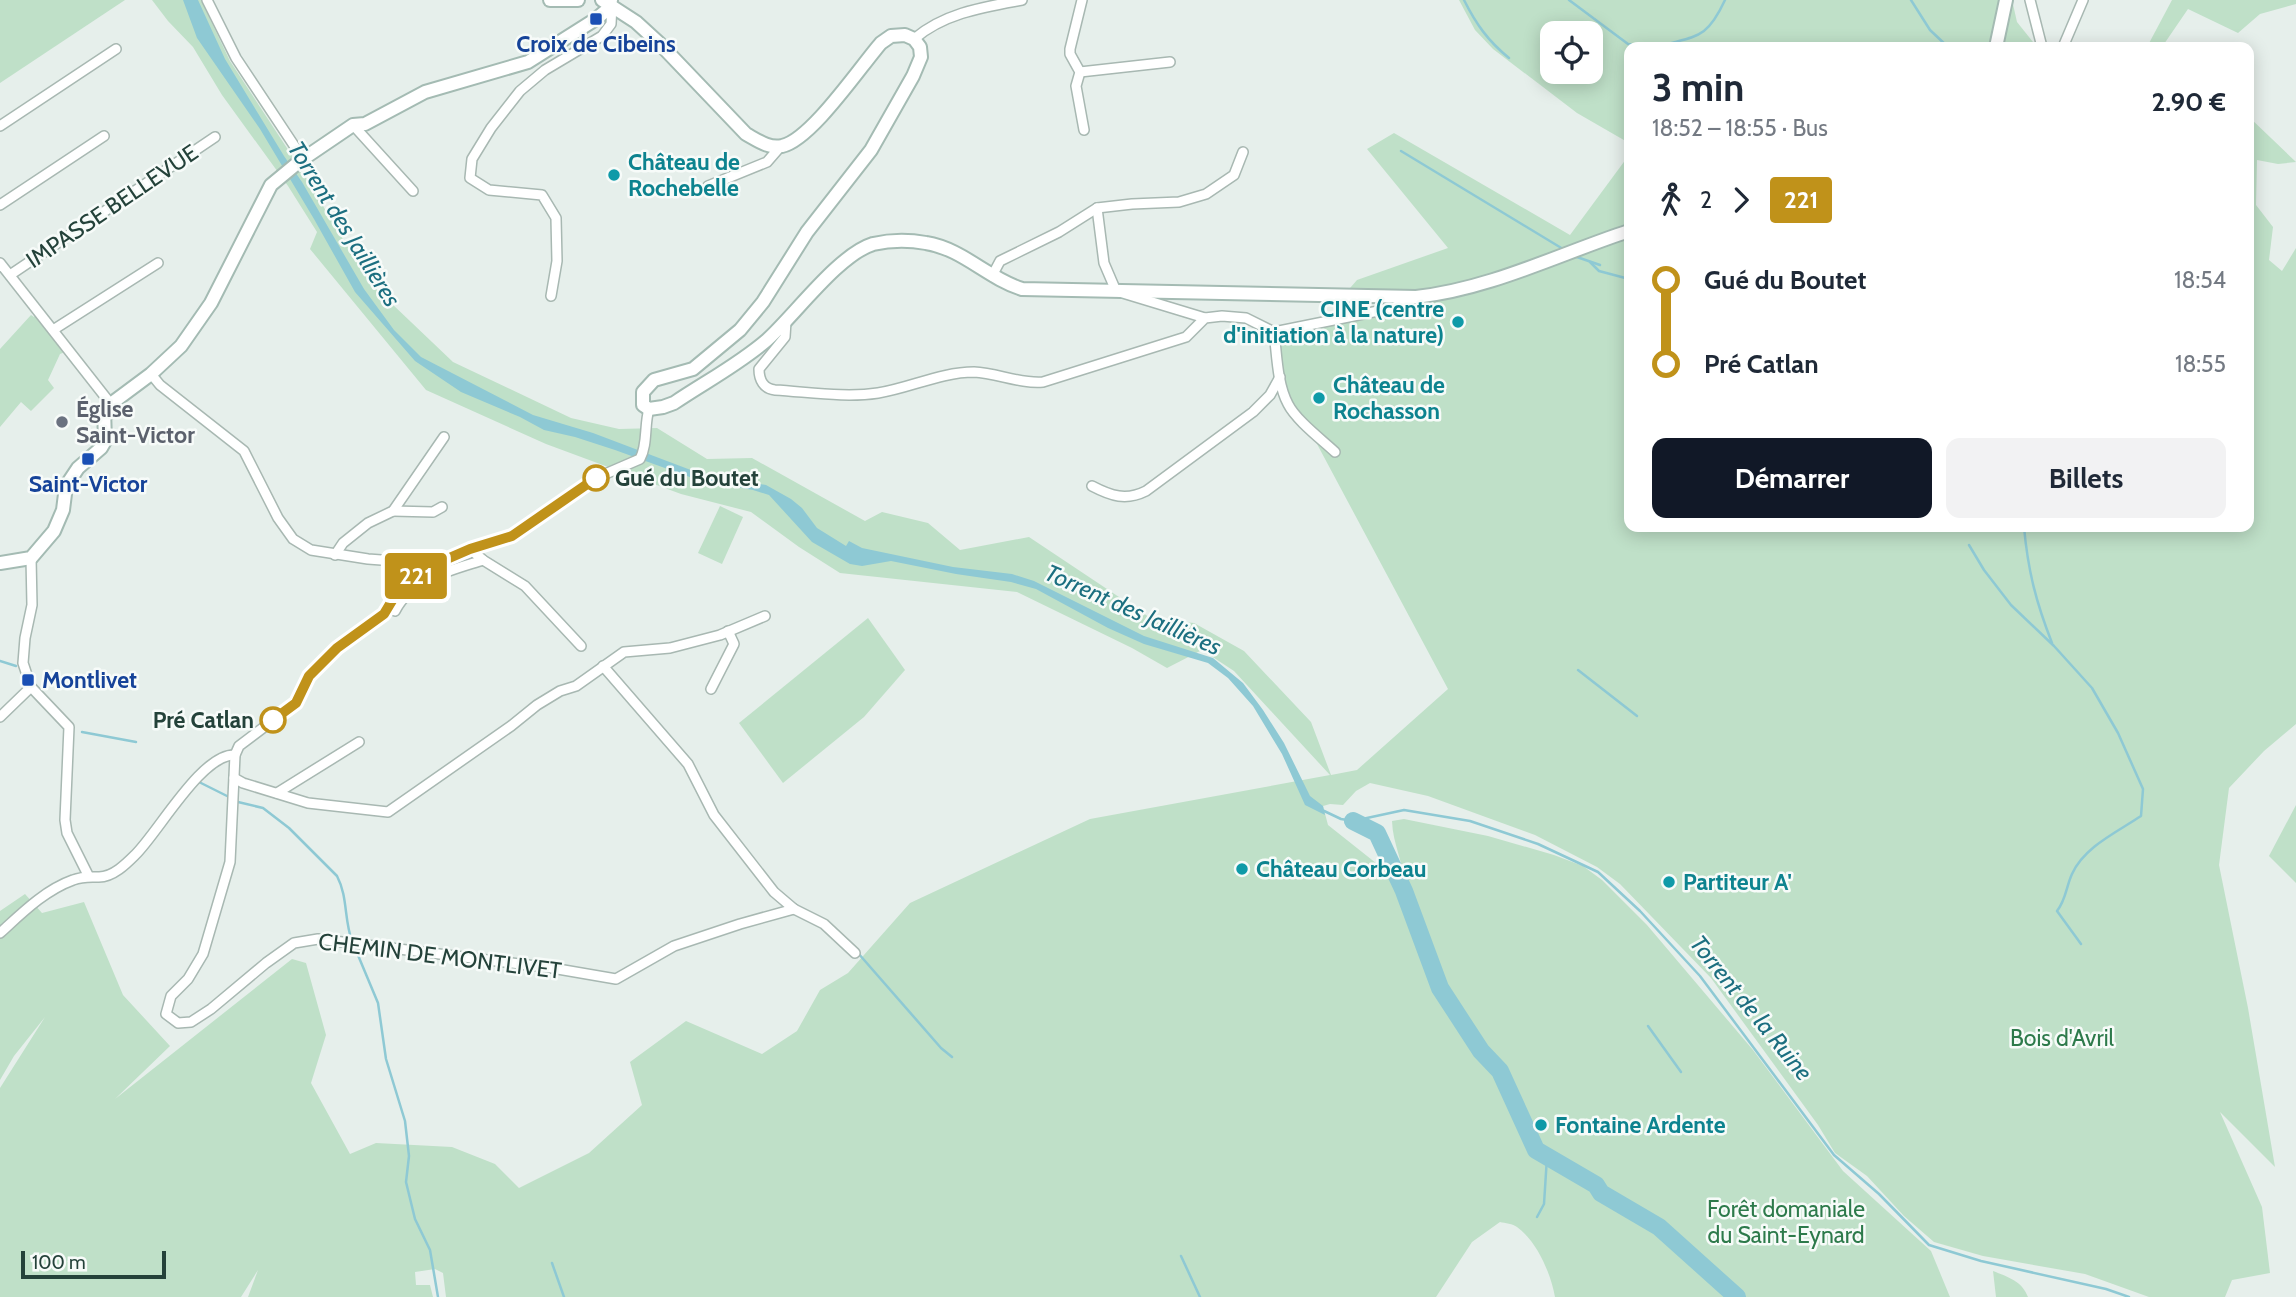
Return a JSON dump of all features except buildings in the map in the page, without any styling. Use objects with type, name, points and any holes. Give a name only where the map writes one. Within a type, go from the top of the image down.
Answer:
[{"type":"street","points":[[207,0],[236,58],[300,161]]},
{"type":"street","points":[[550,0],[578,0]]},
{"type":"street","points":[[914,39],[923,31],[956,15],[977,8],[1022,0]]},
{"type":"street","points":[[1082,0],[1070,54],[1080,72],[1076,86],[1084,130]]},
{"type":"street","points":[[1997,42],[2006,0]]},
{"type":"street","points":[[2030,0],[2041,42]]},
{"type":"street","points":[[2065,42],[2082,0]]},
{"type":"street","points":[[609,2],[660,44],[746,134],[762,144],[780,147]]},
{"type":"street","points":[[0,564],[31,558],[54,531],[62,510],[66,486],[78,468],[101,448],[105,441],[104,409],[151,374],[181,346],[211,303],[271,185],[352,125],[365,124],[425,92],[528,62],[596,19],[607,10],[609,2]]},
{"type":"street","points":[[551,296],[557,261],[556,218],[542,195],[489,190],[470,178],[472,159],[491,128],[520,91],[545,70],[602,36],[611,24],[609,2]]},
{"type":"street","points":[[708,186],[767,162],[780,147],[790,143],[814,123],[880,43],[891,36],[905,35],[914,39],[920,47],[921,57],[914,76],[858,169],[807,232],[762,302],[740,330],[693,369],[654,380],[648,385],[642,398],[643,405],[649,409],[674,403],[740,362],[853,255],[873,244],[903,241],[928,243],[957,252],[1002,283],[1022,289],[1416,297],[1471,286],[1512,274],[1624,233]]},
{"type":"street","points":[[0,126],[116,49]]},
{"type":"street","points":[[1080,72],[1170,62]]},
{"type":"street","points":[[352,125],[413,191]]},
{"type":"street","points":[[0,205],[104,136]]},
{"type":"street","name":"IMPASSE BELLEVUE","points":[[10,275],[215,137]]},
{"type":"street","points":[[992,276],[1000,261],[1059,233],[1097,208],[1179,202],[1206,194],[1234,175],[1243,152]]},
{"type":"street","points":[[1097,208],[1104,263],[1116,291],[1205,318],[1234,316],[1266,326],[1274,332],[1280,377],[1287,401],[1292,410],[1335,452]]},
{"type":"street","points":[[0,263],[110,403]]},
{"type":"street","points":[[53,330],[158,263]]},
{"type":"street","points":[[1274,332],[1393,308],[1416,297]]},
{"type":"street","points":[[786,321],[785,337],[761,364],[759,374],[762,382],[769,390],[839,394],[877,393],[931,379],[974,372],[1033,383],[1043,382],[1186,337],[1205,318]]},
{"type":"street","points":[[151,374],[160,385],[244,451],[278,518],[293,539],[311,550],[408,562],[424,569]]},
{"type":"street","points":[[1092,486],[1121,498],[1130,498],[1146,491],[1253,412],[1270,395],[1280,377]]},
{"type":"street","points":[[0,933],[31,904],[72,880],[88,875],[102,877],[117,871],[137,853],[196,777],[227,755],[235,755],[239,747],[296,703],[309,676],[337,648],[384,614],[396,594],[424,569],[470,549],[512,536],[596,478],[640,459],[649,409]]},
{"type":"street","points":[[393,511],[444,437]]},
{"type":"street","points":[[335,555],[343,543],[368,523],[393,511],[433,512],[442,507]]},
{"type":"street","points":[[470,549],[525,586],[581,646]]},
{"type":"street","points":[[31,558],[32,606],[23,663],[31,687],[69,727],[65,820],[67,833],[88,875]]},
{"type":"street","points":[[395,611],[401,600],[436,575],[483,560]]},
{"type":"street","points":[[234,778],[308,803],[388,812],[537,705],[560,691],[576,686],[624,652],[670,648],[728,632],[765,616]]},
{"type":"street","points":[[711,689],[734,644],[728,632]]},
{"type":"street","points":[[603,666],[688,764],[714,814],[774,892],[794,909],[824,924],[855,953]]},
{"type":"street","points":[[0,717],[31,687]]},
{"type":"street","points":[[277,793],[359,742]]},
{"type":"street","name":"CHEMIN DE MONTLIVET","points":[[235,755],[230,862],[203,954],[188,979],[171,996],[167,1005],[166,1014],[178,1023],[191,1022],[211,1009],[294,943],[317,939],[552,968],[616,979],[674,946],[740,923],[794,909]]},
{"type":"green space","points":[[0,0],[125,0],[0,83]]},
{"type":"green space","points":[[152,0],[201,0],[230,61],[300,168],[369,282],[453,362],[571,418],[619,429],[657,428],[707,459],[752,458],[865,521],[882,512],[928,523],[960,550],[1029,537],[1152,619],[1194,623],[1244,651],[1311,722],[1331,775],[1357,770],[1448,689],[1309,429],[1287,402],[1274,332],[1344,319],[1414,298],[1344,295],[1357,280],[1448,248],[1367,149],[1394,133],[1570,235],[1624,162],[1624,532],[2254,532],[2254,122],[2296,162],[2278,164],[2257,160],[2256,205],[2273,227],[2269,260],[2282,271],[2296,248],[2296,724],[2264,751],[2229,788],[2219,865],[2248,1008],[2275,1167],[2220,1112],[2262,1207],[2270,1273],[2232,1280],[2225,1297],[2149,1297],[2085,1274],[1983,1256],[1934,1242],[1904,1216],[1867,1176],[1835,1153],[1818,1125],[1711,978],[1620,884],[1597,867],[1535,835],[1428,796],[1370,783],[1356,791],[1343,805],[1323,806],[1328,825],[1391,875],[1402,898],[1404,878],[1392,821],[1404,819],[1488,836],[1554,855],[1583,866],[1602,880],[1647,925],[1753,1050],[1843,1171],[1931,1251],[1950,1297],[1555,1297],[1537,1249],[1515,1226],[1500,1222],[1472,1242],[1436,1297],[446,1297],[443,1273],[435,1269],[415,1272],[416,1285],[430,1285],[433,1297],[248,1297],[258,1270],[241,1297],[0,1297],[0,1088],[45,1017],[14,1056],[0,1080],[0,911],[25,894],[42,913],[84,902],[123,995],[170,1046],[115,1099],[292,959],[306,963],[326,1035],[311,1083],[350,1154],[376,1143],[452,1147],[495,1164],[519,1188],[589,1153],[642,1105],[630,1062],[686,1021],[762,1054],[797,1031],[820,990],[848,973],[910,903],[1090,819],[1330,775],[1234,671],[1202,650],[1167,668],[1017,592],[840,573],[751,512],[681,494],[546,444],[426,390],[310,249],[317,232],[288,186],[222,95],[193,47]]},
{"type":"green space","points":[[1459,0],[2012,0],[2017,22],[2033,42],[1624,42],[1624,140],[1577,113],[1493,49],[1475,30]]},
{"type":"green space","points":[[2172,0],[2296,0],[2296,4],[2260,14],[2238,33],[2188,9],[2165,42],[2150,42]]},
{"type":"green space","points":[[36,314],[65,352],[60,354],[48,380],[54,388],[31,411],[21,402],[0,427],[0,349],[31,315],[34,317]]},
{"type":"green space","points":[[720,506],[743,517],[722,564],[698,553]]},
{"type":"green space","points":[[868,618],[905,670],[864,717],[783,783],[739,723]]},
{"type":"green space","points":[[2296,805],[2296,883],[2269,856]]},
{"type":"green space","points":[[1993,1271],[2018,1283],[2028,1297],[1996,1297]]},
{"type":"water","points":[[183,0],[198,0],[225,59],[302,182],[364,289],[394,330],[421,357],[533,415],[593,433],[696,472],[766,485],[791,499],[802,508],[817,528],[846,546],[849,541],[862,548],[953,567],[1012,574],[1034,581],[1144,636],[1213,658],[1243,683],[1263,710],[1284,743],[1310,796],[1323,806],[1325,815],[1305,805],[1282,754],[1253,706],[1228,678],[1208,663],[1144,644],[1036,589],[1011,582],[891,561],[862,566],[850,564],[812,542],[769,495],[698,480],[575,437],[544,430],[461,392],[415,361],[355,292],[260,129],[197,38]]},
{"type":"waterway","points":[[1464,0],[1483,32],[1509,58]]},
{"type":"waterway","points":[[1569,0],[1625,42]]},
{"type":"waterway","points":[[1676,42],[1705,30],[1725,0]]},
{"type":"waterway","points":[[1911,0],[1930,30],[1943,42]]},
{"type":"waterway","points":[[1401,151],[1563,249]]},
{"type":"waterway","points":[[1574,256],[1600,265]]},
{"type":"waterway","points":[[1590,262],[1599,271],[1624,278]]},
{"type":"waterway","points":[[2025,532],[2034,586],[2052,643]]},
{"type":"waterway","points":[[1969,545],[2011,605],[2054,646],[2092,688],[2118,733],[2143,789],[2141,816],[2084,856],[2072,874],[2057,911],[2081,944]]},
{"type":"waterway","points":[[0,661],[16,666]]},
{"type":"waterway","points":[[1578,670],[1637,716]]},
{"type":"waterway","points":[[82,732],[136,742]]},
{"type":"waterway","points":[[199,782],[227,796]]},
{"type":"waterway","points":[[238,802],[263,808],[289,828],[337,876],[343,892],[352,941]]},
{"type":"waterway","name":"Torrent de la Ruine","points":[[1322,810],[1341,819],[1353,821],[1404,810],[1470,821],[1538,844],[1598,872],[1640,911],[1700,976],[1834,1155],[1879,1194],[1929,1245],[1981,1261],[2106,1289],[2129,1297]]},
{"type":"waterway","name":"Torrent de la Ruine","points":[[1353,821],[1377,833],[1404,891],[1440,988],[1481,1051],[1500,1071],[1536,1150],[1596,1185],[1601,1193],[1659,1227],[1737,1297]]},
{"type":"waterway","points":[[355,948],[378,1003],[386,1059],[405,1121],[409,1156],[406,1182],[415,1219],[430,1250],[438,1297]]},
{"type":"waterway","points":[[858,953],[941,1048],[952,1057]]},
{"type":"waterway","points":[[1648,1026],[1681,1072]]},
{"type":"waterway","points":[[1537,1217],[1544,1204],[1547,1157]]},
{"type":"waterway","points":[[1181,1256],[1200,1297]]},
{"type":"waterway","points":[[552,1263],[564,1297]]},
{"type":"bus line","name":"221","points":[[273,720],[296,703],[309,676],[337,648],[384,614],[396,594],[424,569],[470,549],[512,536],[596,478]]},
{"type":"place","name":"Croix de Cibeins","points":[[596,19]]},
{"type":"place","name":"Château de Rochebelle","points":[[614,175]]},
{"type":"place","name":"CINE (centre d'initiation à la nature)","points":[[1458,322]]},
{"type":"place","name":"Château de Rochasson","points":[[1319,398]]},
{"type":"place","name":"Église Saint-Victor","points":[[62,422]]},
{"type":"place","name":"Saint-Victor","points":[[88,459]]},
{"type":"place","name":"Gué du Boutet","points":[[596,478]]},
{"type":"place","name":"Montlivet","points":[[28,680]]},
{"type":"place","name":"Pré Catlan","points":[[273,720]]},
{"type":"place","name":"Château Corbeau","points":[[1242,869]]},
{"type":"place","name":"Partiteur A'","points":[[1669,882]]},
{"type":"place","name":"Fontaine Ardente","points":[[1541,1125]]},
{"type":"water label","name":"Torrent des Jaillières","points":[[344,224]]},
{"type":"water label","name":"Torrent des Jaillières","points":[[1133,610]]},
{"type":"park label","name":"Bois d'Avril","points":[[2062,1038]]},
{"type":"park label","name":"Forêt domaniale du Saint-Eynard","points":[[1786,1222]]}]
